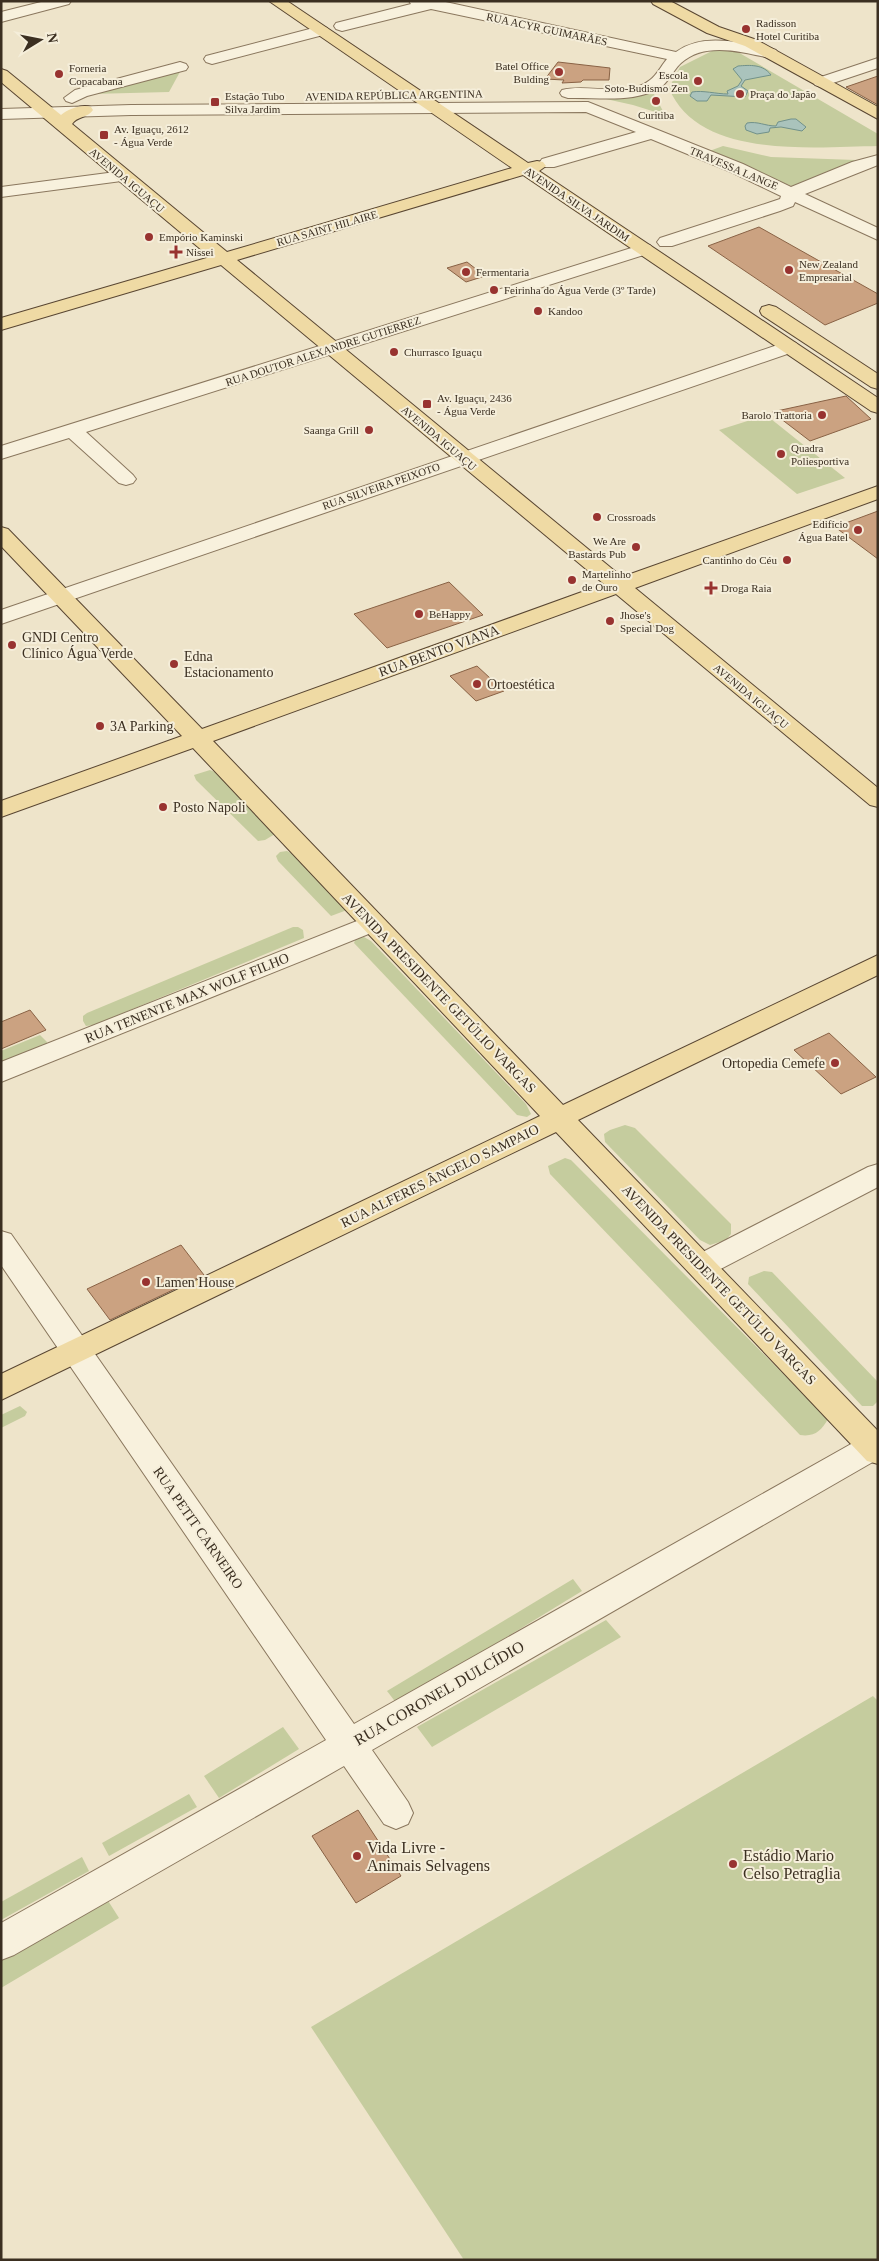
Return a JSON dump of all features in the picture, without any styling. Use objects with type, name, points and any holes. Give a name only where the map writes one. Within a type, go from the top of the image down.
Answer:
[{"type":"main road","name":"AVENIDA SILVA JARDIM","points":[[276,1],[342,26],[356,36]]},
{"type":"main road","name":"AVENIDA SILVA JARDIM","points":[[304,1],[322,20],[395,81],[416,95],[441,99],[529,161],[644,249],[878,406]]},
{"type":"main road","points":[[658,1],[713,30],[770,53],[878,114]]},
{"type":"main road","points":[[395,81],[401,65]]},
{"type":"main road","name":"AVENIDA IGUAÇU","points":[[1,74],[878,800]]},
{"type":"main road","points":[[465,108],[490,124]]},
{"type":"main road","points":[[62,126],[68,116],[85,110]]},
{"type":"main road","name":"AVENIDA SILVA JARDIM","points":[[529,161],[548,163],[564,174]]},
{"type":"main road","name":"RUA SAINT HILAIRE","points":[[1,324],[223,259],[529,161]]},
{"type":"main road","name":"AVENIDA SILVA JARDIM","points":[[650,231],[683,253]]},
{"type":"main road","points":[[763,329],[760,304],[878,383]]},
{"type":"main road","points":[[826,372],[878,386]]},
{"type":"main road","name":"RUA BENTO VIANA","points":[[1,810],[878,492]]},
{"type":"main road","name":"AVENIDA PRESIDENTE GETÚLIO VARGAS","points":[[1,534],[876,1448]]},
{"type":"main road","name":"RUA ALFERES ÂNGELO SAMPAIO","points":[[1,1388],[878,964]]},
{"type":"street","points":[[1,17],[64,1]]},
{"type":"street","points":[[342,26],[428,2]]},
{"type":"street","name":"RUA ACYR GUIMARÃES","points":[[428,2],[678,57]]},
{"type":"street","points":[[212,59],[322,20]]},
{"type":"street","points":[[678,57],[694,49],[716,46],[770,53]]},
{"type":"street","name":"AVENIDA REPÚBLICA ARGENTINA","points":[[1,114],[44,111],[441,99],[638,90],[648,88],[663,78],[678,57]]},
{"type":"street","points":[[821,82],[878,63]]},
{"type":"street","points":[[72,98],[80,93],[180,67]]},
{"type":"street","name":"AVENIDA REPÚBLICA ARGENTINA","points":[[1,101],[72,98],[416,95]]},
{"type":"street","name":"AVENIDA REPÚBLICA ARGENTINA","points":[[441,99],[465,108],[588,107]]},
{"type":"street","name":"TRAVESSA LANGE","points":[[588,107],[791,193],[878,235]]},
{"type":"street","points":[[548,163],[652,133]]},
{"type":"street","points":[[666,242],[787,202],[791,193],[878,160]]},
{"type":"street","points":[[1,192],[124,176]]},
{"type":"street","name":"RUA DOUTOR ALEXANDRE GUTIERREZ","points":[[1,453],[644,249]]},
{"type":"street","name":"RUA SILVEIRA PEIXOTO","points":[[1,617],[789,347]]},
{"type":"street","points":[[73,431],[126,479]]},
{"type":"street","name":"RUA TENENTE MAX WOLF FILHO","points":[[1,1073],[372,923]]},
{"type":"street","points":[[700,1266],[878,1174]]},
{"type":"street","name":"RUA PETIT CARNEIRO","points":[[1,1242],[396,1813]]},
{"type":"street","name":"RUA CORONEL DULCÍDIO","points":[[1,1943],[876,1448]]},
{"type":"green space","name":"Praça do Japão","points":[[725,49],[736,51],[878,134],[878,146],[792,147],[761,144],[731,138],[705,128],[684,111],[669,88],[680,67],[712,51]]},
{"type":"green space","points":[[181,70],[169,92],[91,94]]},
{"type":"green space","points":[[654,94],[665,115],[597,97]]},
{"type":"green space","points":[[723,146],[771,157],[856,160],[792,186],[704,153]]},
{"type":"green space","name":"Quadra Poliesportiva","points":[[766,415],[845,478],[797,494],[719,430]]},
{"type":"green space","points":[[210,770],[215,772],[275,834],[265,840],[258,841],[196,780],[194,775]]},
{"type":"green space","points":[[287,851],[293,854],[347,910],[331,916],[278,861],[276,856],[280,852]]},
{"type":"green space","points":[[293,927],[303,930],[304,938],[94,1025],[86,1026],[83,1021],[83,1016],[87,1013]]},
{"type":"green space","points":[[364,937],[371,941],[526,1104],[531,1114],[527,1117],[517,1115],[354,943],[356,938]]},
{"type":"green space","points":[[40,1035],[47,1042],[46,1047],[1,1065],[1,1051]]},
{"type":"green space","points":[[625,1125],[635,1128],[731,1224],[731,1234],[726,1240],[710,1245],[700,1240],[605,1142],[604,1134]]},
{"type":"green space","points":[[565,1158],[571,1160],[828,1419],[820,1430],[810,1435],[800,1435],[550,1174],[548,1166]]},
{"type":"green space","points":[[764,1271],[772,1272],[878,1382],[878,1401],[873,1406],[862,1406],[748,1284],[749,1277]]},
{"type":"green space","points":[[20,1406],[27,1412],[25,1416],[1,1428],[1,1415]]},
{"type":"green space","points":[[573,1579],[582,1591],[397,1704],[387,1691]]},
{"type":"green space","points":[[606,1620],[621,1637],[432,1747],[417,1727]]},
{"type":"green space","name":"Estádio Mario Celso Petraglia","points":[[873,1696],[878,1701],[878,2260],[464,2260],[311,2027]]},
{"type":"green space","points":[[283,1727],[299,1749],[219,1798],[204,1776]]},
{"type":"green space","points":[[189,1794],[197,1807],[109,1856],[102,1843]]},
{"type":"green space","points":[[82,1857],[89,1871],[1,1920],[1,1902]]},
{"type":"green space","points":[[105,1896],[119,1918],[1,1988],[1,1957]]},
{"type":"water","points":[[738,66],[760,67],[771,75],[745,80],[741,86],[748,91],[745,97],[711,95],[707,101],[697,101],[690,96],[692,92],[728,94],[727,91],[738,86],[742,80],[733,69]]},
{"type":"water","points":[[796,119],[806,127],[802,131],[781,127],[770,128],[769,132],[757,134],[746,130],[745,126],[747,123],[758,123],[776,126],[778,122]]},
{"type":"building","points":[[558,62],[610,68],[609,80],[583,80],[581,82],[562,83],[564,80],[545,79]]},
{"type":"building","points":[[878,76],[878,105],[846,87]]},
{"type":"building","name":"New Zealand Empresarial","points":[[759,227],[878,294],[878,303],[825,325],[708,246]]},
{"type":"building","name":"Fermentaria","points":[[467,262],[485,276],[466,282],[447,268]]},
{"type":"building","name":"Barolo Trattoria","points":[[846,396],[871,419],[810,441],[772,412]]},
{"type":"building","name":"Edifício Água Batel","points":[[878,511],[878,559],[835,527]]},
{"type":"building","name":"BeHappy","points":[[449,582],[483,615],[387,648],[354,614]]},
{"type":"building","name":"Ortoestética","points":[[477,666],[504,691],[476,701],[450,676]]},
{"type":"building","points":[[30,1010],[46,1030],[1,1049],[1,1022]]},
{"type":"building","name":"Ortopedia Cemefe","points":[[829,1033],[876,1077],[841,1094],[794,1050]]},
{"type":"building","name":"Lamen House","points":[[181,1245],[204,1275],[110,1320],[87,1289]]},
{"type":"building","name":"Vida Livre - Animais Selvagens","points":[[358,1810],[401,1876],[356,1903],[312,1836]]},
{"type":"place","name":"Radisson Hotel Curitiba","points":[[746,29]]},
{"type":"place","name":"Batel Office Bulding","points":[[559,72]]},
{"type":"place","name":"Forneria Copacabana","points":[[59,74]]},
{"type":"place","name":"Escola Soto-Budismo Zen","points":[[698,81]]},
{"type":"place","name":"Praça do Japão","points":[[740,94]]},
{"type":"place","name":"Curitiba","points":[[656,101]]},
{"type":"place","name":"Estação Tubo Silva Jardim","points":[[215,102]]},
{"type":"place","name":"Av. Iguaçu, 2612 - Água Verde","points":[[104,135]]},
{"type":"place","name":"Empório Kaminski","points":[[149,237]]},
{"type":"place","name":"Nissei","points":[[176,252]]},
{"type":"place","name":"New Zealand Empresarial","points":[[789,270]]},
{"type":"place","name":"Fermentaria","points":[[466,272]]},
{"type":"place","name":"Feirinha do Água Verde (3º Tarde)","points":[[494,290]]},
{"type":"place","name":"Kandoo","points":[[538,311]]},
{"type":"place","name":"Churrasco Iguaçu","points":[[394,352]]},
{"type":"place","name":"Av. Iguaçu, 2436 - Água Verde","points":[[427,404]]},
{"type":"place","name":"Barolo Trattoria","points":[[822,415]]},
{"type":"place","name":"Saanga Grill","points":[[369,430]]},
{"type":"place","name":"Quadra Poliesportiva","points":[[781,454]]},
{"type":"place","name":"Crossroads","points":[[597,517]]},
{"type":"place","name":"Edifício Água Batel","points":[[858,530]]},
{"type":"place","name":"We Are Bastards Pub","points":[[636,547]]},
{"type":"place","name":"Cantinho do Céu","points":[[787,560]]},
{"type":"place","name":"Martelinho de Ouro","points":[[572,580]]},
{"type":"place","name":"Droga Raia","points":[[711,588]]},
{"type":"place","name":"BeHappy","points":[[419,614]]},
{"type":"place","name":"Jhose's Special Dog","points":[[610,621]]},
{"type":"place","name":"GNDI Centro Clínico Água Verde","points":[[12,645]]},
{"type":"place","name":"Edna Estacionamento","points":[[174,664]]},
{"type":"place","name":"Ortoestética","points":[[477,684]]},
{"type":"place","name":"3A Parking","points":[[100,726]]},
{"type":"place","name":"Posto Napoli","points":[[163,807]]},
{"type":"place","name":"Ortopedia Cemefe","points":[[835,1063]]},
{"type":"place","name":"Lamen House","points":[[146,1282]]},
{"type":"place","name":"Vida Livre - Animais Selvagens","points":[[357,1856]]},
{"type":"place","name":"Estádio Mario Celso Petraglia","points":[[733,1864]]}]
